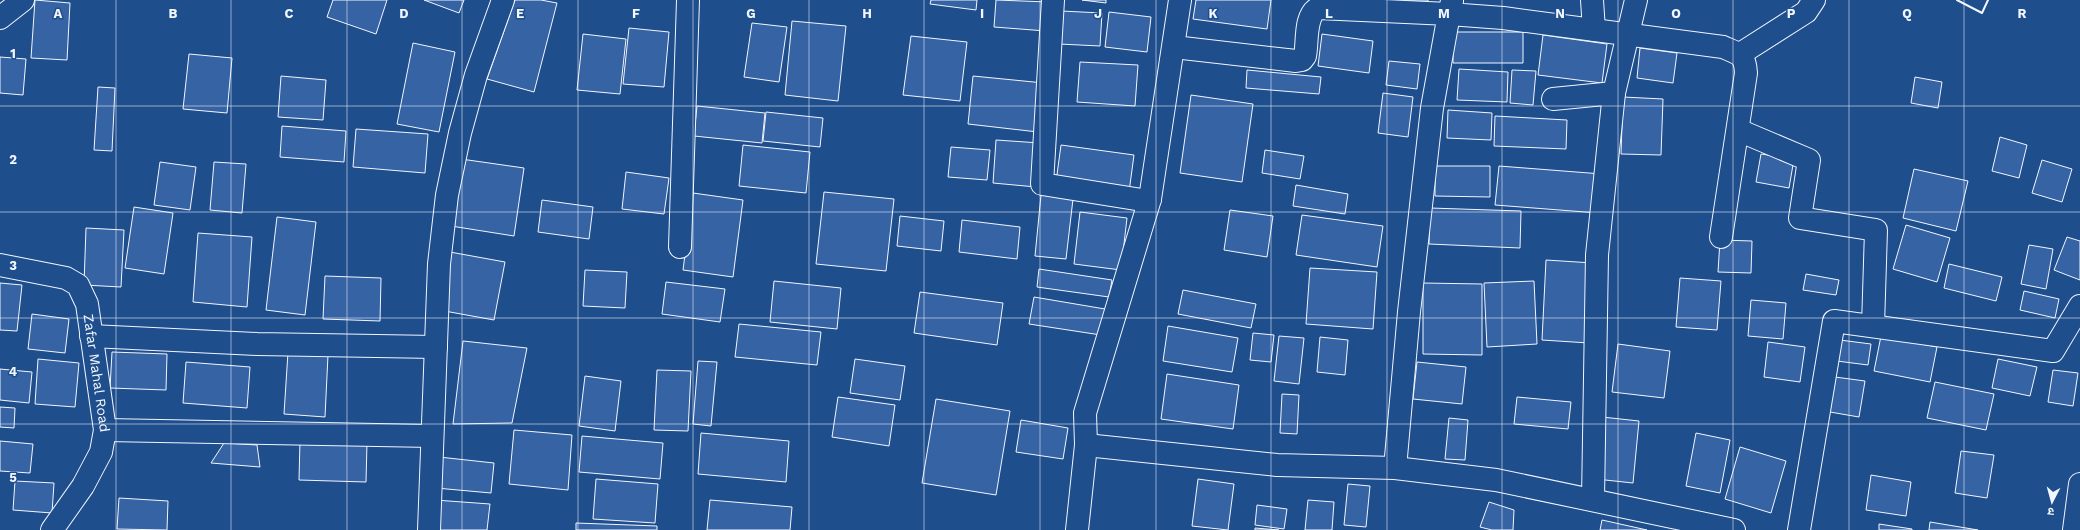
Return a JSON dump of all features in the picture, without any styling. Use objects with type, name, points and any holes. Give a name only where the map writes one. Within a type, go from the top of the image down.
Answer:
[{"type":"street","points":[[429,530],[439,264],[447,195],[460,133],[476,75],[503,0]]},
{"type":"street","points":[[680,247],[688,0]]},
{"type":"street","points":[[1053,0],[1042,184],[1142,200],[1150,199]]},
{"type":"street","points":[[1078,530],[1086,445],[1085,413],[1150,199],[1180,0]]},
{"type":"street","points":[[1592,0],[1594,30]]},
{"type":"street","points":[[1593,499],[1597,255],[1614,93],[1636,0]]},
{"type":"street","points":[[1740,54],[1806,12],[1814,0]]},
{"type":"street","points":[[1174,47],[1296,61],[1302,60],[1305,56],[1310,19],[1314,10],[1318,8],[1451,7],[1503,18],[1723,47],[1740,54],[1745,61],[1746,73],[1721,237]]},
{"type":"street","points":[[1395,468],[1409,312],[1432,108],[1451,7]]},
{"type":"street","points":[[1553,99],[1614,93]]},
{"type":"street","points":[[1738,130],[1809,160],[1800,218],[1876,230],[1873,326]]},
{"type":"street","name":"Zafar Mahal Road","points":[[0,265],[49,273],[66,278],[78,285],[87,304],[106,430],[101,452],[83,486],[52,530]]},
{"type":"street","points":[[1799,530],[1834,321],[2053,351],[2080,306]]},
{"type":"street","points":[[91,336],[257,344],[436,347]]},
{"type":"street","points":[[106,430],[432,436]]},
{"type":"street","points":[[1086,445],[1278,465],[1395,468],[1496,480],[1593,499],[1734,530]]},
{"type":"street","points":[[2074,530],[2080,484]]},
{"type":"building","points":[[35,0],[70,3],[67,60],[31,58]]},
{"type":"building","points":[[333,0],[387,0],[376,34],[327,17]]},
{"type":"building","points":[[424,0],[464,0],[459,13]]},
{"type":"building","points":[[515,0],[541,0],[557,3],[534,92],[487,79]]},
{"type":"building","points":[[931,0],[977,0],[976,10],[930,4]]},
{"type":"building","points":[[996,0],[1048,2],[1046,31],[994,27]]},
{"type":"building","points":[[1082,0],[1106,0],[1106,3]]},
{"type":"building","points":[[1196,0],[1271,0],[1267,29],[1193,19]]},
{"type":"building","points":[[1377,0],[1428,0],[1427,8]]},
{"type":"building","points":[[1061,11],[1102,13],[1100,46],[1059,44]]},
{"type":"building","points":[[1109,12],[1151,17],[1147,52],[1105,47]]},
{"type":"building","points":[[792,21],[846,26],[838,101],[785,95]]},
{"type":"building","points":[[752,23],[787,27],[779,82],[744,77]]},
{"type":"building","points":[[629,28],[669,32],[664,87],[623,84]]},
{"type":"building","points":[[1453,32],[1523,32],[1523,63],[1453,63]]},
{"type":"building","points":[[583,34],[626,39],[620,94],[577,90]]},
{"type":"building","points":[[1322,34],[1373,41],[1369,73],[1318,66]]},
{"type":"building","points":[[1543,35],[1607,44],[1602,83],[1538,75]]},
{"type":"building","points":[[911,36],[967,42],[960,101],[903,95]]},
{"type":"building","points":[[413,43],[455,52],[439,132],[397,124]]},
{"type":"building","points":[[1640,48],[1677,53],[1673,83],[1637,78]]},
{"type":"building","points":[[189,54],[232,58],[227,113],[183,109]]},
{"type":"building","points":[[0,57],[26,59],[23,95],[0,93]]},
{"type":"building","points":[[1389,61],[1420,64],[1417,89],[1386,85]]},
{"type":"building","points":[[1080,62],[1138,65],[1135,106],[1077,102]]},
{"type":"building","points":[[1459,69],[1508,72],[1507,102],[1457,100]]},
{"type":"building","points":[[1247,70],[1321,77],[1319,94],[1246,88]]},
{"type":"building","points":[[1512,70],[1536,71],[1533,105],[1510,103]]},
{"type":"building","points":[[281,76],[326,80],[323,120],[278,117]]},
{"type":"building","points":[[973,76],[1044,83],[1038,132],[968,124]]},
{"type":"building","points":[[1915,77],[1942,82],[1938,108],[1911,103]]},
{"type":"building","points":[[98,87],[115,88],[112,151],[94,150]]},
{"type":"building","points":[[1383,93],[1413,97],[1408,137],[1378,133]]},
{"type":"building","points":[[1191,95],[1253,104],[1242,182],[1180,173]]},
{"type":"building","points":[[1623,97],[1663,99],[1661,155],[1621,154]]},
{"type":"building","points":[[697,106],[765,113],[762,143],[694,136]]},
{"type":"building","points":[[1448,110],[1492,113],[1491,140],[1447,138]]},
{"type":"building","points":[[766,112],[823,118],[820,147],[763,141]]},
{"type":"building","points":[[1495,116],[1567,120],[1566,149],[1494,146]]},
{"type":"building","points":[[282,126],[346,131],[344,162],[280,157]]},
{"type":"building","points":[[356,129],[428,134],[425,173],[353,167]]},
{"type":"building","points":[[2000,137],[2027,145],[2019,178],[1992,171]]},
{"type":"building","points":[[996,140],[1040,143],[1036,187],[993,183]]},
{"type":"building","points":[[743,145],[810,152],[806,193],[739,186]]},
{"type":"building","points":[[1061,145],[1134,155],[1129,192],[1056,182]]},
{"type":"building","points":[[951,147],[990,150],[987,180],[948,177]]},
{"type":"building","points":[[1265,150],[1304,156],[1300,179],[1262,173]]},
{"type":"building","points":[[1761,154],[1794,159],[1789,188],[1756,182]]},
{"type":"building","points":[[461,159],[524,168],[514,236],[451,226]]},
{"type":"building","points":[[2042,160],[2072,169],[2062,202],[2032,193]]},
{"type":"building","points":[[160,162],[196,167],[190,210],[154,205]]},
{"type":"building","points":[[214,162],[246,164],[242,213],[210,210]]},
{"type":"building","points":[[1435,166],[1490,166],[1490,197],[1435,196]]},
{"type":"building","points":[[1499,166],[1602,174],[1598,213],[1495,205]]},
{"type":"building","points":[[1914,169],[1968,181],[1956,231],[1903,218]]},
{"type":"building","points":[[626,172],[669,178],[664,214],[622,209]]},
{"type":"building","points":[[1296,185],[1348,194],[1345,214],[1293,206]]},
{"type":"building","points":[[824,192],[894,199],[886,271],[816,264]]},
{"type":"building","points":[[693,193],[743,200],[733,277],[683,270]]},
{"type":"building","points":[[1041,195],[1073,199],[1066,259],[1035,256]]},
{"type":"building","points":[[542,200],[593,207],[589,239],[538,232]]},
{"type":"building","points":[[134,207],[173,213],[164,274],[125,268]]},
{"type":"building","points":[[1430,208],[1521,211],[1520,248],[1429,244]]},
{"type":"building","points":[[1230,210],[1273,216],[1267,257],[1224,250]]},
{"type":"building","points":[[1080,212],[1127,218],[1121,270],[1074,264]]},
{"type":"building","points":[[1302,215],[1383,226],[1377,267],[1296,255]]},
{"type":"building","points":[[900,216],[944,221],[941,251],[897,246]]},
{"type":"building","points":[[277,217],[316,222],[305,315],[266,310]]},
{"type":"building","points":[[962,220],[1020,227],[1017,259],[959,252]]},
{"type":"building","points":[[1906,225],[1950,238],[1937,282],[1893,269]]},
{"type":"building","points":[[86,228],[124,230],[121,287],[84,285]]},
{"type":"building","points":[[198,233],[252,237],[247,307],[193,302]]},
{"type":"building","points":[[2067,237],[2080,241],[2080,280],[2054,270]]},
{"type":"building","points":[[1720,240],[1752,241],[1751,273],[1718,272]]},
{"type":"building","points":[[2029,245],[2053,249],[2046,289],[2021,284]]},
{"type":"building","points":[[450,252],[505,262],[494,320],[439,310]]},
{"type":"building","points":[[1546,260],[1593,263],[1589,343],[1542,340]]},
{"type":"building","points":[[1949,264],[2002,277],[1996,301],[1944,288]]},
{"type":"building","points":[[1310,268],[1377,272],[1373,329],[1306,324]]},
{"type":"building","points":[[1039,269],[1112,280],[1109,297],[1037,287]]},
{"type":"building","points":[[585,270],[627,272],[625,308],[583,306]]},
{"type":"building","points":[[1806,274],[1839,280],[1836,295],[1803,290]]},
{"type":"building","points":[[325,276],[381,278],[380,321],[323,319]]},
{"type":"building","points":[[1680,278],[1721,281],[1717,330],[1676,327]]},
{"type":"building","points":[[774,281],[841,288],[837,329],[770,322]]},
{"type":"building","points":[[1534,281],[1537,344],[1487,347],[1484,283]]},
{"type":"building","points":[[666,282],[725,289],[720,322],[662,314]]},
{"type":"building","points":[[0,283],[22,285],[17,331],[0,330]]},
{"type":"building","points":[[1423,283],[1482,284],[1482,355],[1423,354]]},
{"type":"building","points":[[1183,290],[1256,304],[1251,328],[1178,314]]},
{"type":"building","points":[[2024,291],[2059,299],[2055,318],[2020,310]]},
{"type":"building","points":[[920,292],[1003,303],[997,345],[914,333]]},
{"type":"building","points":[[1034,297],[1105,309],[1101,335],[1029,324]]},
{"type":"building","points":[[1751,300],[1786,303],[1783,339],[1748,336]]},
{"type":"building","points":[[32,314],[69,319],[65,353],[28,349]]},
{"type":"building","points":[[739,324],[821,332],[817,365],[735,357]]},
{"type":"building","points":[[1168,326],[1238,338],[1232,372],[1163,361]]},
{"type":"building","points":[[1253,333],[1274,335],[1271,362],[1250,360]]},
{"type":"building","points":[[1279,336],[1304,338],[1299,384],[1274,381]]},
{"type":"building","points":[[1881,336],[1937,347],[1930,382],[1874,371]]},
{"type":"building","points":[[1320,337],[1348,340],[1345,375],[1317,372]]},
{"type":"building","points":[[1832,339],[1871,344],[1868,365],[1829,360]]},
{"type":"building","points":[[463,341],[527,348],[512,423],[453,424]]},
{"type":"building","points":[[1768,342],[1805,347],[1800,382],[1764,377]]},
{"type":"building","points":[[1618,344],[1670,351],[1664,398],[1612,392]]},
{"type":"building","points":[[112,352],[167,354],[166,390],[110,388]]},
{"type":"building","points":[[288,352],[328,355],[325,417],[284,414]]},
{"type":"building","points":[[38,359],[79,363],[75,407],[35,404]]},
{"type":"building","points":[[855,359],[905,366],[900,400],[850,393]]},
{"type":"building","points":[[1998,359],[2037,367],[2030,396],[1992,388]]},
{"type":"building","points":[[698,361],[717,362],[711,426],[693,424]]},
{"type":"building","points":[[186,362],[250,367],[247,408],[183,403]]},
{"type":"building","points":[[1417,362],[1466,367],[1462,404],[1413,399]]},
{"type":"building","points":[[0,369],[32,372],[29,403],[0,400]]},
{"type":"building","points":[[657,370],[691,371],[688,431],[654,430]]},
{"type":"building","points":[[2053,370],[2078,373],[2073,406],[2048,402]]},
{"type":"building","points":[[1167,374],[1239,385],[1233,429],[1161,419]]},
{"type":"building","points":[[585,376],[621,381],[615,431],[579,426]]},
{"type":"building","points":[[1835,377],[1865,381],[1859,417],[1830,412]]},
{"type":"building","points":[[1935,382],[1994,394],[1986,430],[1927,418]]},
{"type":"building","points":[[1282,394],[1299,395],[1297,434],[1280,433]]},
{"type":"building","points":[[838,397],[895,405],[889,446],[832,437]]},
{"type":"building","points":[[1517,397],[1571,402],[1568,429],[1514,424]]},
{"type":"building","points":[[936,399],[1010,411],[996,495],[922,483]]},
{"type":"building","points":[[0,407],[15,408],[14,428],[0,427]]},
{"type":"building","points":[[1602,417],[1639,421],[1633,483],[1596,479]]},
{"type":"building","points":[[1449,418],[1468,420],[1465,460],[1445,459]]},
{"type":"building","points":[[1021,420],[1068,428],[1063,459],[1016,452]]},
{"type":"building","points":[[514,430],[572,435],[568,490],[509,484]]},
{"type":"building","points":[[701,433],[789,441],[786,482],[698,474]]},
{"type":"building","points":[[1696,433],[1730,440],[1720,493],[1686,486]]},
{"type":"building","points":[[582,436],[663,443],[660,479],[579,472]]},
{"type":"building","points":[[300,440],[367,442],[366,482],[299,480]]},
{"type":"building","points":[[0,441],[33,444],[30,473],[0,471]]},
{"type":"building","points":[[224,443],[257,445],[260,467],[211,463]]},
{"type":"building","points":[[1740,447],[1786,461],[1771,513],[1725,499]]},
{"type":"building","points":[[1961,451],[1994,455],[1987,498],[1955,493]]},
{"type":"building","points":[[439,457],[494,463],[491,493],[436,488]]},
{"type":"building","points":[[1871,475],[1911,482],[1906,516],[1866,510]]},
{"type":"building","points":[[596,479],[658,484],[655,523],[593,519]]},
{"type":"building","points":[[1198,479],[1234,484],[1228,530],[1192,526]]},
{"type":"building","points":[[15,481],[54,483],[52,513],[13,510]]},
{"type":"building","points":[[1348,484],[1370,486],[1366,527],[1344,525]]},
{"type":"building","points":[[119,498],[168,501],[167,530],[117,529]]},
{"type":"building","points":[[435,500],[490,504],[487,530],[433,530]]},
{"type":"building","points":[[710,500],[792,507],[790,530],[707,530]]},
{"type":"building","points":[[1308,500],[1334,502],[1332,530],[1305,530]]},
{"type":"building","points":[[1489,502],[1514,510],[1513,530],[1492,530],[1480,527]]},
{"type":"building","points":[[1257,505],[1287,509],[1284,529],[1255,525]]},
{"type":"building","points":[[1602,520],[1647,530],[1600,530]]},
{"type":"building","points":[[1930,522],[1978,530],[1929,530]]},
{"type":"building","points":[[576,523],[657,526],[657,530],[576,530]]},
{"type":"building","points":[[1879,524],[1912,529],[1912,530],[1879,530]]},
{"type":"building","points":[[1255,528],[1279,530],[1255,530]]},
{"type":"wall","points":[[1957,0],[1982,13],[1988,0]]}]
